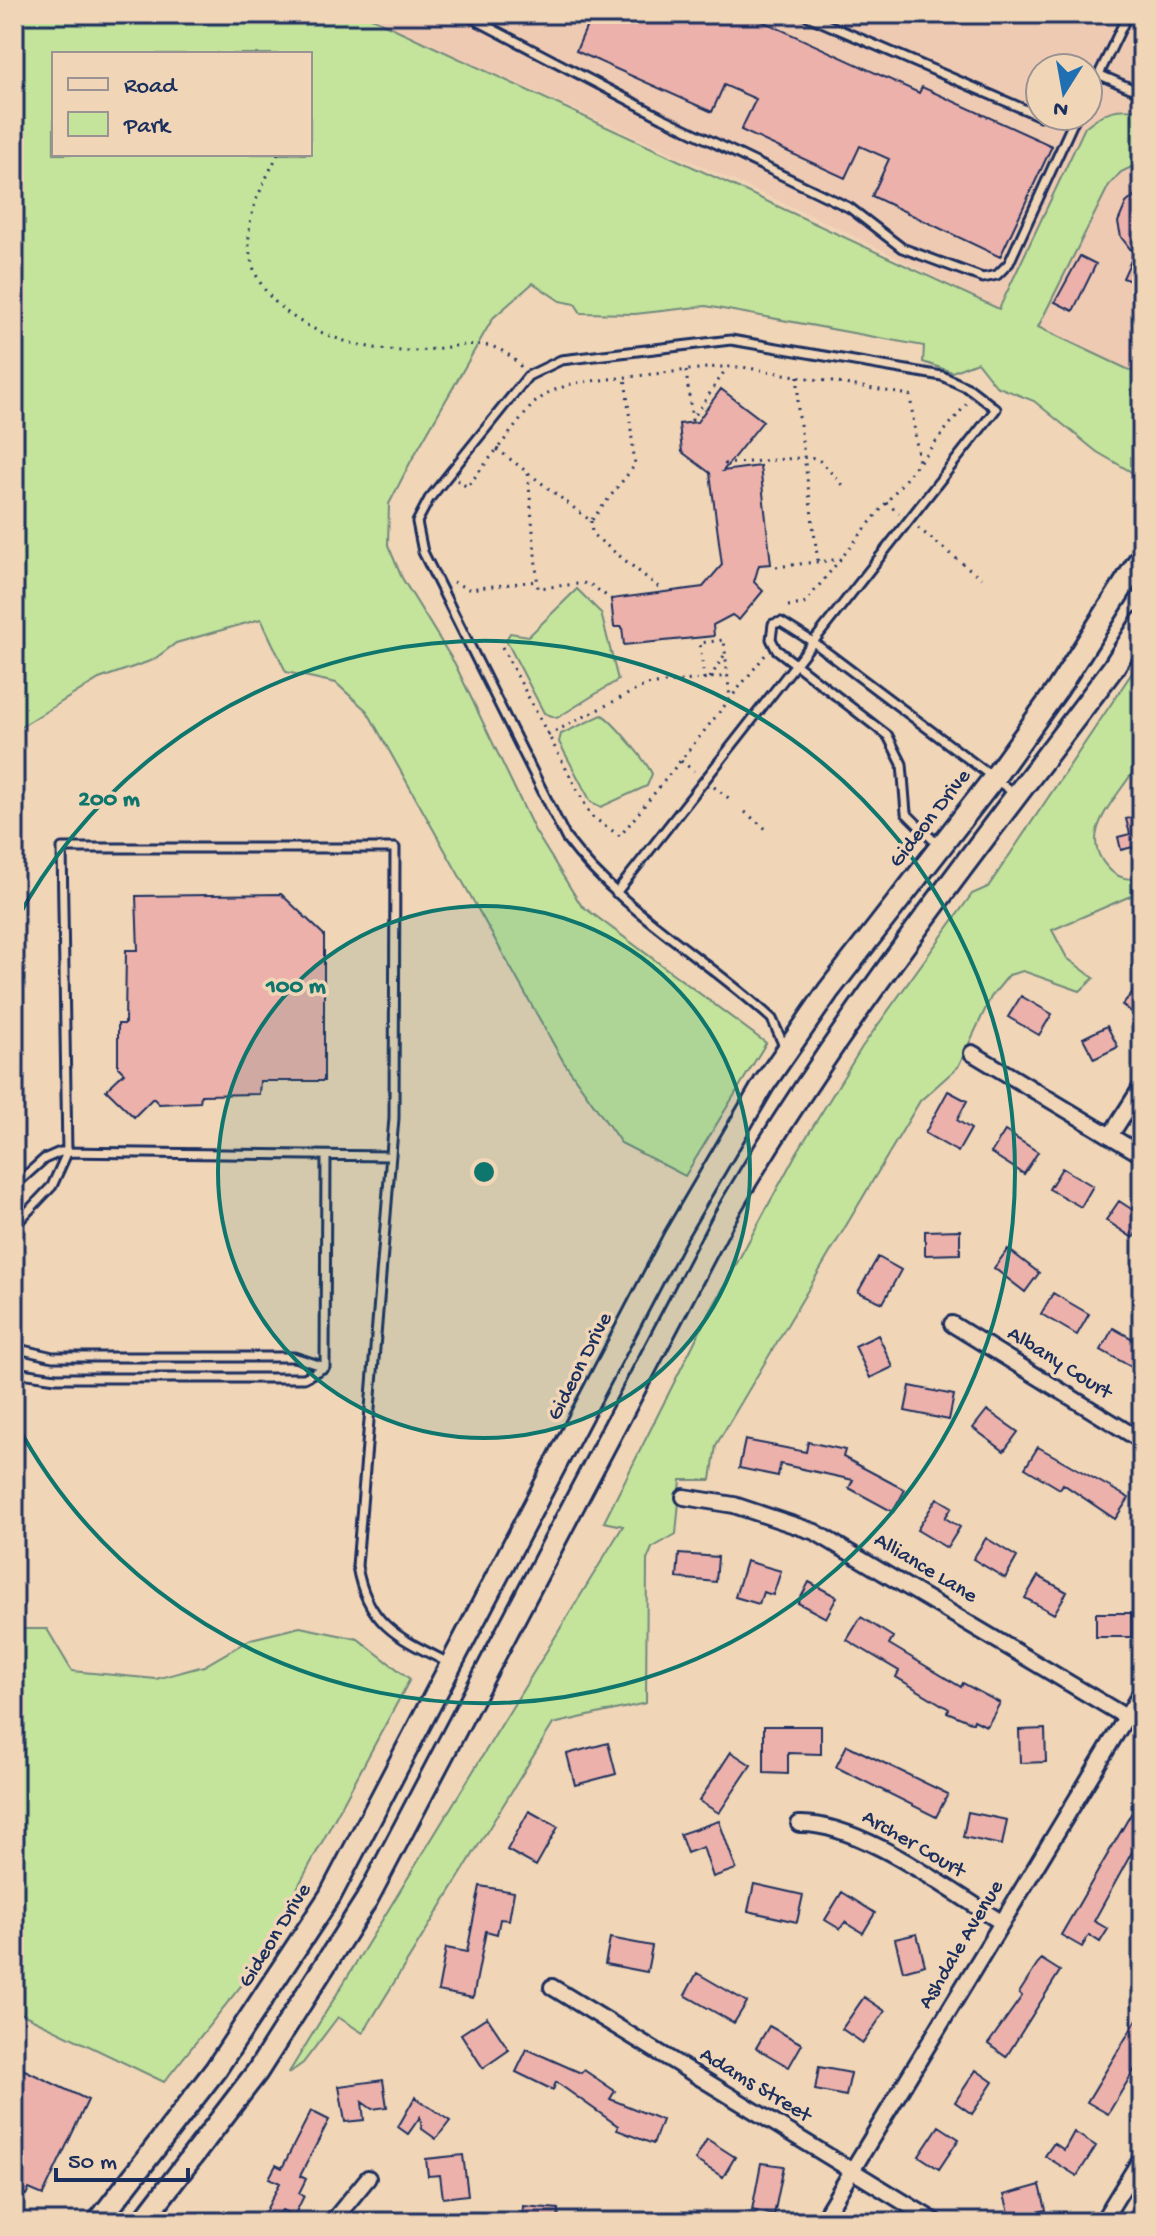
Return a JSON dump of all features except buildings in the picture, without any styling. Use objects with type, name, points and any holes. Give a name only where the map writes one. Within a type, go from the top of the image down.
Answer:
[{"type":"main road","name":"Gideon Drive","points":[[98,2222],[174,2125],[283,1973],[330,1896],[675,1236],[729,1140],[786,1052],[1057,690],[1142,556]]},
{"type":"main road","points":[[142,2222],[257,2072],[367,1899],[723,1220],[768,1142],[885,971],[1113,668],[1142,622]]},
{"type":"main road","points":[[453,1665],[483,1680]]},
{"type":"street","points":[[972,1053],[1142,1155]]},
{"type":"street","points":[[1110,1136],[1142,1086]]},
{"type":"street","name":"Albany Court","points":[[952,1324],[1142,1441]]},
{"type":"street","name":"Alliance Lane","points":[[684,1497],[734,1505],[815,1532],[1126,1717]]},
{"type":"street","name":"Ashdale Avenue","points":[[821,2222],[1142,1691]]},
{"type":"street","name":"Archer Court","points":[[799,1824],[817,1824],[858,1836],[1001,1922]]},
{"type":"street","name":"Adams Street","points":[[552,1987],[936,2222]]},
{"type":"street","points":[[1102,2222],[1142,2157]]},
{"type":"street","points":[[332,2222],[368,2178]]},
{"type":"lane","points":[[464,14],[663,118],[850,208],[902,248],[983,278],[997,275],[1009,263],[1069,132]]},
{"type":"lane","points":[[803,14],[1024,109]]},
{"type":"lane","points":[[1104,66],[1128,14]]},
{"type":"lane","points":[[1104,77],[1142,93]]},
{"type":"lane","points":[[616,893],[996,409],[975,393],[942,376],[920,371],[731,340],[561,360],[528,376],[421,511],[418,532],[423,552],[566,838],[585,864],[616,893],[774,1021],[786,1052]]},
{"type":"lane","points":[[939,846],[906,813],[902,764],[888,736],[795,665],[772,643],[773,624],[787,624],[813,642],[1017,795]]},
{"type":"lane","points":[[14,1226],[52,1186],[67,1153],[62,848],[395,848],[391,1156],[357,1566],[366,1600],[382,1623],[402,1640],[453,1665]]},
{"type":"lane","points":[[14,1186],[44,1159],[67,1153],[391,1156]]},
{"type":"lane","points":[[325,1367],[326,1156]]},
{"type":"lane","points":[[14,1348],[53,1357],[294,1357],[325,1367]]},
{"type":"lane","points":[[14,1372],[56,1378],[304,1378],[325,1367]]},
{"type":"path","points":[[277,156],[251,215],[249,233],[252,268],[259,284],[275,302],[324,334],[357,344],[399,351],[437,351],[486,343],[501,347],[528,376]]},
{"type":"path","points":[[686,371],[692,420],[727,367]]},
{"type":"path","points":[[450,490],[457,480],[467,487],[533,404],[549,392],[574,383],[727,367],[910,395],[919,463]]},
{"type":"path","points":[[798,376],[804,456],[818,562]]},
{"type":"path","points":[[625,377],[635,465],[591,521],[592,534],[661,589]]},
{"type":"path","points":[[788,606],[804,604],[975,393]]},
{"type":"path","points":[[497,449],[591,521]]},
{"type":"path","points":[[724,464],[804,456],[820,461],[847,489]]},
{"type":"path","points":[[528,473],[538,588],[588,583],[611,599]]},
{"type":"path","points":[[886,503],[981,578]]},
{"type":"path","points":[[776,567],[841,559]]},
{"type":"path","points":[[447,572],[462,589],[537,581]]},
{"type":"path","points":[[704,679],[700,643],[724,640],[730,699]]},
{"type":"path","points":[[502,647],[591,816],[620,836],[766,653]]},
{"type":"path","points":[[710,678],[725,654]]},
{"type":"path","points":[[548,735],[646,685],[728,676]]},
{"type":"path","points":[[681,761],[694,771]]},
{"type":"path","points":[[708,783],[730,799]]},
{"type":"path","points":[[745,812],[766,829]]},
{"type":"shaded area","points":[[363,14],[1142,14],[1142,111],[1123,107],[1104,117],[1104,52],[1024,52],[1024,132],[1083,132],[1000,309],[821,220]]},
{"type":"shaded area","points":[[1142,162],[1142,376],[1038,327],[1109,185],[1121,172]]},
{"type":"green space","points":[[14,14],[363,14],[999,309],[1083,132],[1104,132],[1104,114],[1111,111],[1142,111],[1142,162],[1121,172],[1109,185],[1038,327],[1142,376],[1142,478],[1097,452],[1034,401],[996,386],[977,362],[952,372],[923,362],[924,346],[706,306],[635,314],[581,313],[575,304],[560,301],[533,283],[493,318],[389,504],[388,545],[402,578],[455,664],[535,831],[581,905],[766,1043],[685,1176],[621,1143],[563,1061],[367,711],[336,683],[286,672],[261,619],[176,643],[153,660],[99,679],[14,731]]},
{"type":"green space","points":[[577,589],[601,613],[618,680],[557,718],[544,713],[506,640],[510,633],[529,636]]},
{"type":"green space","points":[[1142,658],[1142,752],[1107,808],[1096,838],[1098,853],[1108,868],[1124,878],[1142,878],[1142,891],[1052,930],[1067,958],[1094,978],[1080,991],[1023,971],[1009,975],[991,997],[958,1067],[920,1101],[716,1445],[711,1480],[681,1480],[676,1534],[652,1548],[647,1560],[646,1703],[553,1724],[363,2033],[338,2017],[303,2063],[288,2074],[623,1526],[604,1522],[701,1329],[796,1154],[862,1047],[972,894],[988,887]]},
{"type":"green space","points":[[602,715],[629,742],[652,774],[647,786],[601,807],[591,802],[559,742],[561,734]]},
{"type":"green space","points":[[300,1627],[358,1639],[410,1679],[252,1972],[164,2082],[14,2010],[14,1629],[47,1629],[72,1671],[156,1679],[204,1666],[251,1639]]}]
